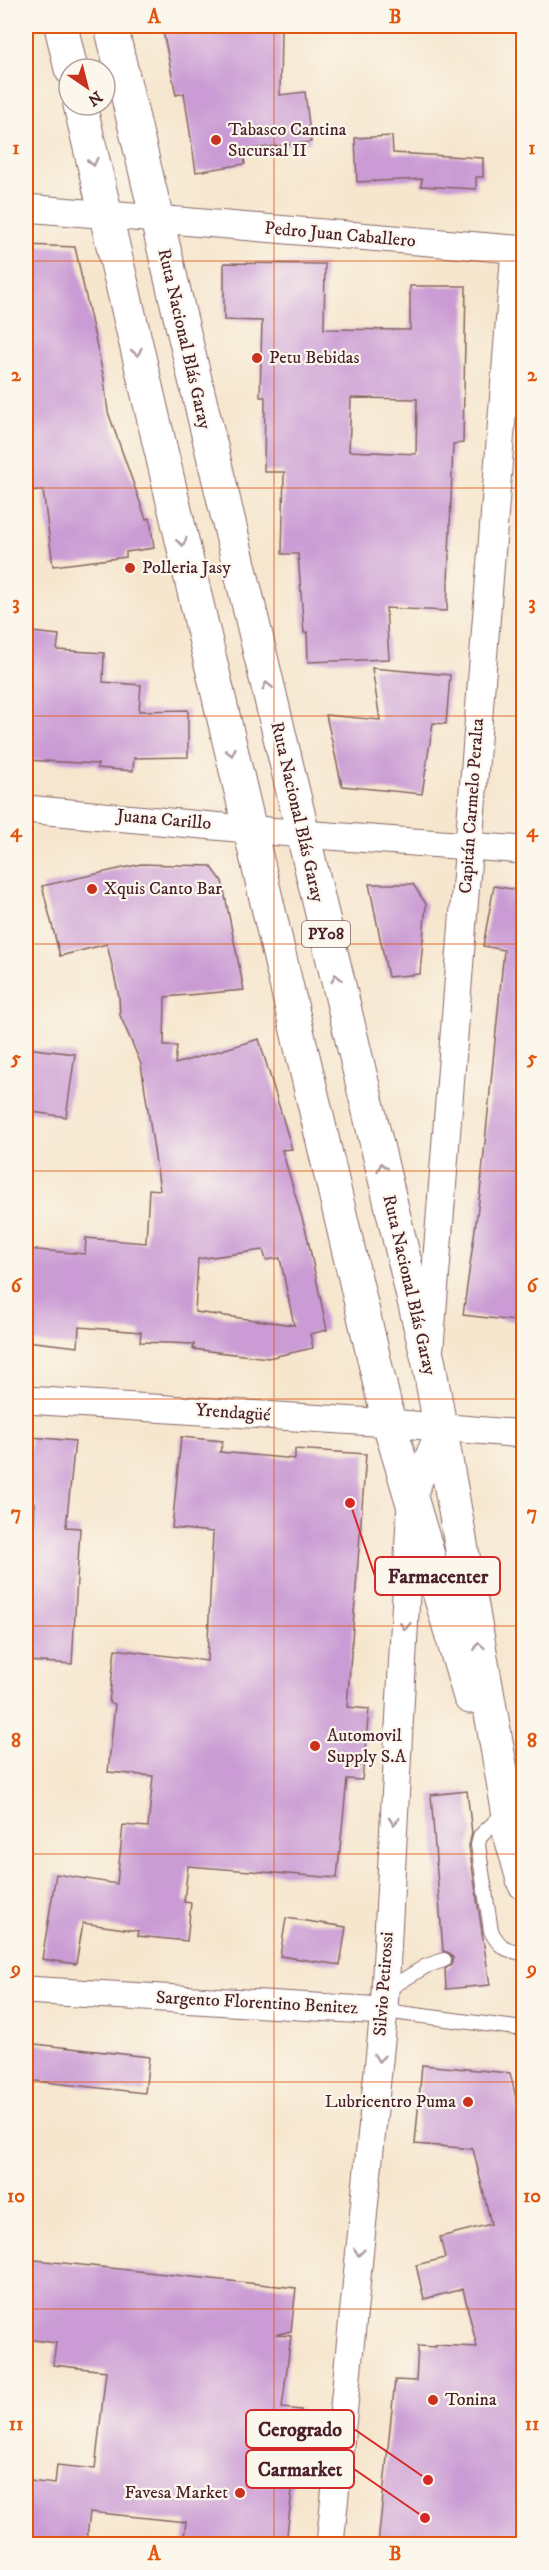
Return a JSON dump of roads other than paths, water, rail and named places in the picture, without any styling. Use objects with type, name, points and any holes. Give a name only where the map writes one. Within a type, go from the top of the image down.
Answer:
[{"type":"highway","points":[[62,26],[68,57]]},
{"type":"highway","name":"Ruta Nacional Blás Garay","points":[[111,26],[429,1364],[515,1849]]},
{"type":"highway","name":"Ruta Nacional Blás Garay","points":[[83,117],[388,1423],[524,1883]]},
{"type":"street","name":"Pedro Juan Caballero","points":[[26,208],[519,250]]},
{"type":"street","name":"Capitán Carmelo Peralta","points":[[429,1364],[469,846],[519,250]]},
{"type":"street","name":"Juana Carillo","points":[[26,809],[302,834],[524,850]]},
{"type":"street","name":"Yrendagüé","points":[[26,1400],[524,1434]]},
{"type":"street","name":"Silvio Petirossi","points":[[330,2544],[384,2001],[411,1500],[441,1427]]},
{"type":"street","name":"Sargento Florentino Benitez","points":[[26,1990],[384,2001]]},
{"type":"lane","points":[[504,1813],[480,1836],[478,1845],[491,1944],[508,1951],[524,1953]]},
{"type":"lane","points":[[384,2001],[426,1966],[444,1960]]},
{"type":"lane","name":"Sargento Florentino Benitez","points":[[384,2001],[524,2029]]},
{"type":"place","name":"Tabasco Cantina Sucursal II","points":[[216,140]]},
{"type":"place","name":"Petu Bebidas","points":[[257,358]]},
{"type":"place","name":"Polleria Jasy","points":[[130,568]]},
{"type":"place","name":"Xquis Canto Bar","points":[[92,889]]},
{"type":"place","name":"Farmacenter","points":[[350,1503]]},
{"type":"place","name":"Automovil Supply S.A","points":[[315,1746]]},
{"type":"place","name":"Lubricentro Puma","points":[[468,2102]]},
{"type":"place","name":"Tonina","points":[[433,2400]]},
{"type":"place","name":"Cerogrado","points":[[428,2480]]},
{"type":"place","name":"Favesa Market","points":[[240,2493]]},
{"type":"place","name":"Carmarket","points":[[425,2518]]}]
